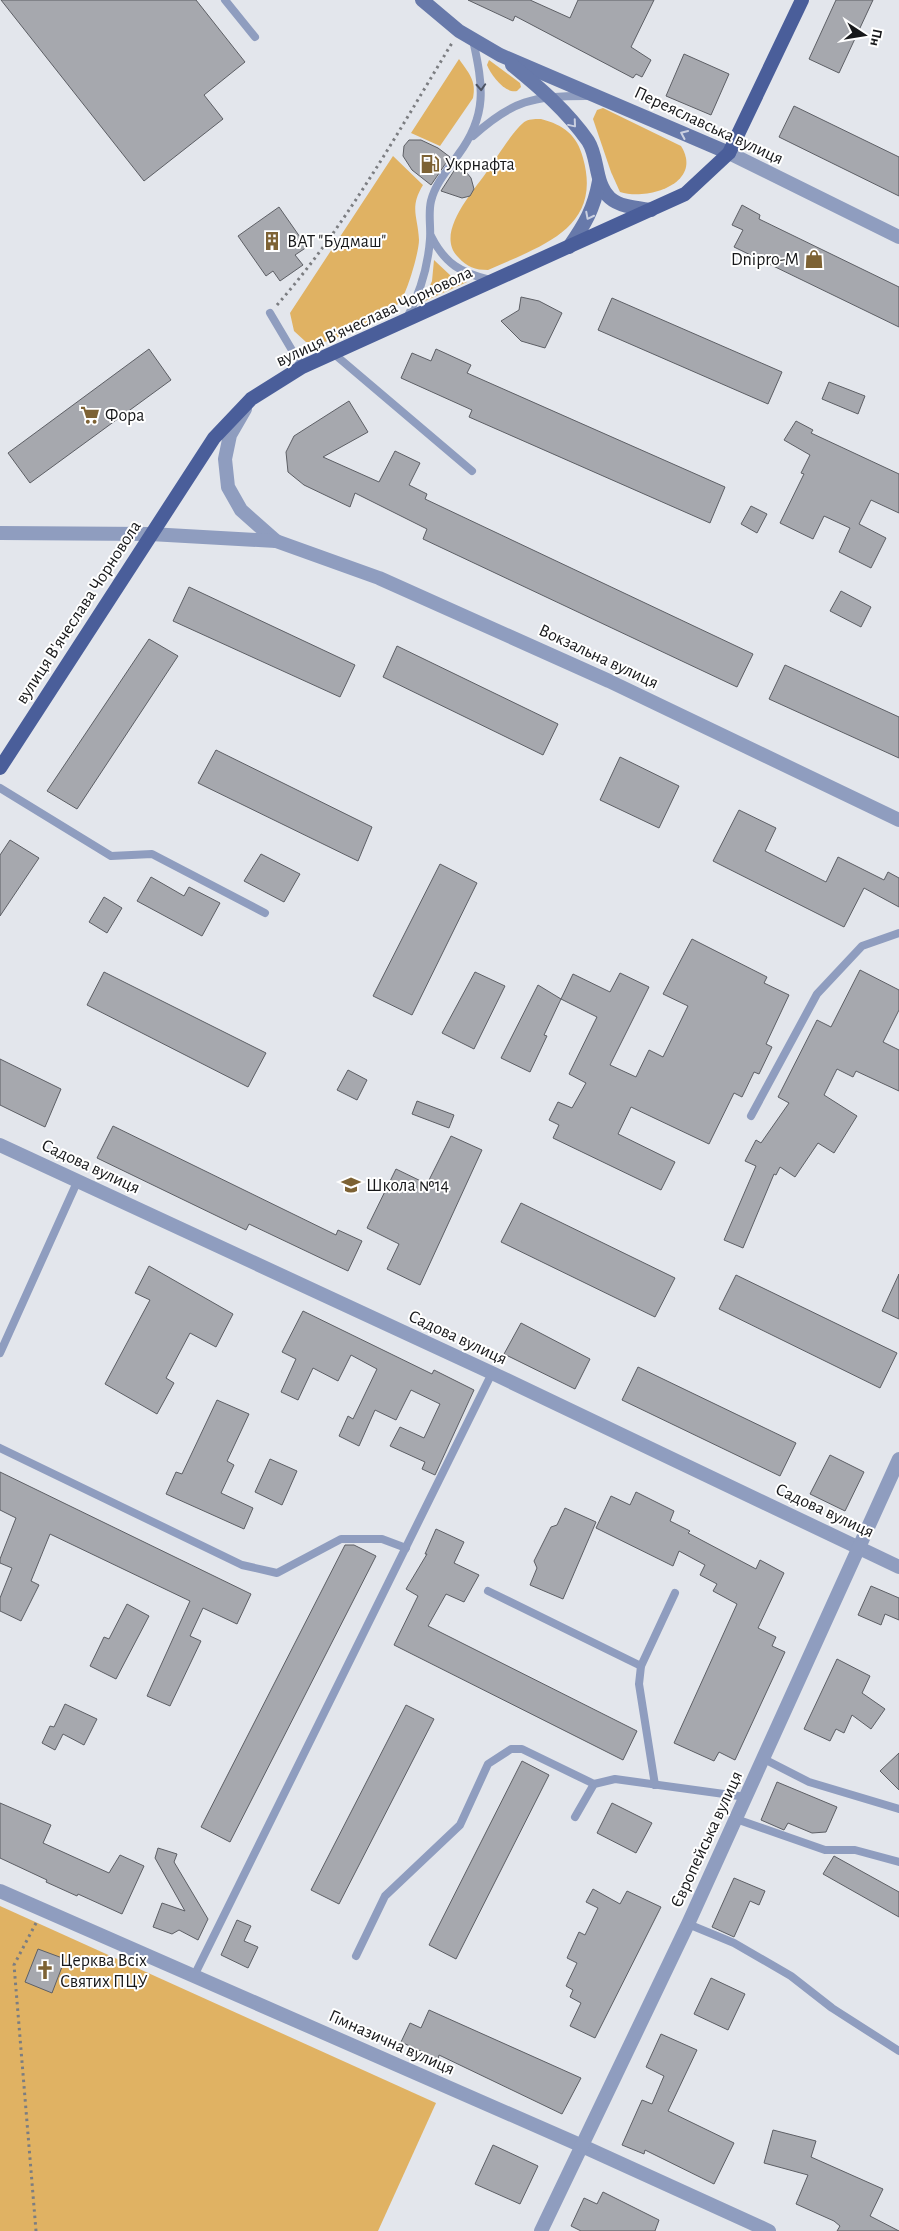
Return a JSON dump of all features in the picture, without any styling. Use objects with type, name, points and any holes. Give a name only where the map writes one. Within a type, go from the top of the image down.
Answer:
[{"type":"main road","name":"Переяславська вулиця","points":[[422,0],[459,31],[500,55],[729,153]]},
{"type":"main road","name":"вулиця В'ячеслава Чорновола","points":[[0,768],[214,438],[251,399],[302,367],[685,194],[729,153],[802,0]]},
{"type":"main road","name":"Переяславська вулиця","points":[[500,55],[549,96],[589,143],[599,181]]},
{"type":"main road","points":[[599,181],[610,198],[623,205],[651,210]]},
{"type":"main road","points":[[569,247],[587,221],[595,204],[599,181]]},
{"type":"street","name":"Переяславська вулиця","points":[[729,153],[899,237]]},
{"type":"street","name":"Вокзальна вулиця","points":[[251,399],[230,435],[225,459],[228,487],[241,510],[276,541]]},
{"type":"street","name":"Вокзальна вулиця","points":[[0,533],[150,534],[276,541],[378,578],[609,680],[899,820]]},
{"type":"street","name":"Садова вулиця","points":[[0,1145],[492,1373],[859,1546],[899,1567]]},
{"type":"street","name":"Європейська вулиця","points":[[540,2231],[688,1924],[899,1459]]},
{"type":"street","name":"Гімназична вулиця","points":[[0,1891],[580,2145],[768,2231]]},
{"type":"lane","points":[[225,0],[255,37]]},
{"type":"lane","points":[[472,136],[481,100],[480,73],[473,40]]},
{"type":"lane","points":[[493,281],[462,271],[446,260],[431,236],[428,221],[431,200],[445,173],[472,136],[495,116],[512,106],[549,96],[598,96]]},
{"type":"lane","points":[[406,320],[417,298],[423,280],[431,236]]},
{"type":"lane","points":[[270,313],[302,367]]},
{"type":"lane","points":[[333,353],[472,471]]},
{"type":"lane","points":[[0,788],[111,856],[152,854],[265,913]]},
{"type":"lane","points":[[751,1116],[817,994],[862,946],[899,933]]},
{"type":"lane","points":[[0,1353],[78,1180]]},
{"type":"lane","points":[[194,1976],[492,1373]]},
{"type":"lane","points":[[0,1448],[242,1565],[276,1573],[341,1538],[382,1539],[406,1548]]},
{"type":"lane","points":[[488,1591],[641,1666]]},
{"type":"lane","points":[[655,1785],[640,1684],[641,1666],[675,1592]]},
{"type":"lane","points":[[356,1956],[385,1896],[460,1824],[488,1764],[510,1749],[522,1749],[594,1784],[614,1779],[746,1797]]},
{"type":"lane","points":[[764,1758],[809,1782],[899,1809]]},
{"type":"lane","points":[[575,1816],[594,1784]]},
{"type":"lane","points":[[736,1819],[825,1850],[855,1850],[899,1862]]},
{"type":"lane","points":[[688,1924],[734,1944],[791,1976],[832,2008],[899,2051]]},
{"type":"path","points":[[270,313],[314,261],[376,168],[459,31]]},
{"type":"path","points":[[36,2231],[14,1966],[42,1909]]},
{"type":"shaded area","points":[[459,59],[473,82],[473,98],[440,146],[411,133]]},
{"type":"shaded area","points":[[489,60],[520,83],[521,87],[517,91],[512,91],[503,87],[489,69],[487,65]]},
{"type":"shaded area","points":[[603,108],[681,146],[686,159],[685,170],[679,179],[670,186],[645,194],[620,192],[611,172],[593,119],[597,110]]},
{"type":"shaded area","points":[[541,119],[563,128],[577,143],[583,158],[587,182],[584,202],[576,218],[563,232],[547,243],[488,270],[468,266],[458,257],[452,247],[453,224],[466,200],[517,129],[526,121]]},
{"type":"shaded area","points":[[393,156],[423,185],[415,206],[419,240],[417,253],[403,297],[395,307],[345,334],[326,342],[306,342],[294,331],[290,313]]},
{"type":"shaded area","points":[[434,260],[451,276],[467,282],[423,302],[432,281]]},
{"type":"shaded area","points":[[0,1906],[436,2103],[378,2231],[0,2231]]},
{"type":"building","points":[[1,0],[196,0],[245,62],[204,95],[223,119],[144,181]]},
{"type":"building","points":[[468,0],[530,0],[570,18],[578,0],[654,0],[631,47],[651,60],[642,77],[636,74],[633,78],[515,16],[513,21]]},
{"type":"building","points":[[836,0],[873,0],[839,73],[809,59]]},
{"type":"building","points":[[684,54],[729,74],[711,115],[666,96]]},
{"type":"building","points":[[794,106],[899,157],[899,196],[779,137]]},
{"type":"building","points":[[409,140],[421,140],[438,148],[450,157],[431,185],[412,170],[403,156],[404,146]]},
{"type":"building","points":[[459,163],[471,178],[474,189],[470,196],[462,198],[441,191]]},
{"type":"building","points":[[742,205],[760,215],[759,219],[899,287],[899,327],[734,247],[743,230],[732,225]]},
{"type":"building","name":"ВАТ \"Будмаш\"","points":[[279,207],[307,247],[295,255],[303,265],[280,281],[273,271],[266,276],[238,236]]},
{"type":"building","points":[[521,297],[539,301],[562,313],[545,348],[521,341],[501,321],[519,310]]},
{"type":"building","points":[[612,298],[782,372],[768,404],[598,330]]},
{"type":"building","points":[[149,349],[171,380],[30,483],[8,453]]},
{"type":"building","points":[[436,349],[471,365],[467,373],[725,487],[710,523],[469,417],[472,410],[401,378],[412,353],[431,361]]},
{"type":"building","points":[[829,382],[865,396],[858,414],[822,399]]},
{"type":"building","points":[[349,401],[368,432],[323,457],[379,482],[395,451],[420,463],[409,485],[427,494],[425,499],[753,654],[737,687],[423,539],[427,529],[355,493],[350,507],[304,485],[288,472],[286,452],[294,436]]},
{"type":"building","points":[[796,421],[813,430],[811,433],[899,474],[899,513],[871,500],[859,524],[886,538],[871,568],[839,552],[850,528],[824,516],[813,539],[780,523],[804,474],[801,473],[810,455],[784,440]]},
{"type":"building","points":[[751,506],[767,514],[757,533],[741,524]]},
{"type":"building","points":[[189,587],[355,665],[340,697],[173,621]]},
{"type":"building","points":[[841,591],[871,607],[861,627],[830,611]]},
{"type":"building","points":[[149,639],[178,656],[77,809],[47,791]]},
{"type":"building","points":[[397,646],[558,724],[543,755],[383,677]]},
{"type":"building","points":[[785,665],[899,717],[899,758],[769,699]]},
{"type":"building","points":[[216,750],[372,827],[358,861],[198,783]]},
{"type":"building","points":[[620,757],[679,786],[659,828],[600,800]]},
{"type":"building","points":[[739,810],[776,828],[765,851],[826,882],[838,857],[884,880],[888,872],[899,878],[899,907],[864,888],[844,927],[713,861]]},
{"type":"building","points":[[10,840],[39,858],[0,916],[0,855]]},
{"type":"building","points":[[261,854],[300,874],[284,902],[244,881]]},
{"type":"building","points":[[440,864],[477,883],[412,1015],[373,996]]},
{"type":"building","points":[[151,877],[184,896],[189,887],[220,903],[202,936],[137,901]]},
{"type":"building","points":[[104,897],[122,908],[107,933],[89,922]]},
{"type":"building","points":[[692,939],[767,977],[764,983],[789,995],[766,1044],[772,1047],[759,1074],[754,1072],[742,1097],[734,1093],[709,1144],[631,1107],[618,1134],[675,1162],[661,1190],[553,1138],[559,1125],[549,1120],[558,1102],[572,1108],[586,1083],[569,1074],[597,1017],[561,999],[573,974],[610,992],[620,973],[649,987],[610,1065],[636,1077],[649,1050],[663,1057],[688,1006],[663,994]]},
{"type":"building","points":[[860,970],[899,990],[899,1010],[883,1042],[899,1050],[899,1091],[856,1071],[853,1077],[837,1069],[824,1095],[857,1116],[834,1153],[818,1143],[795,1177],[780,1167],[776,1175],[774,1174],[743,1248],[724,1240],[756,1166],[745,1161],[756,1140],[761,1143],[789,1103],[778,1097],[817,1020],[831,1027]]},
{"type":"building","points":[[104,972],[266,1053],[248,1087],[87,1005]]},
{"type":"building","points":[[475,972],[505,986],[474,1049],[442,1033]]},
{"type":"building","points":[[538,985],[561,999],[544,1035],[547,1036],[530,1072],[501,1058]]},
{"type":"building","points":[[0,1059],[61,1089],[45,1127],[0,1105]]},
{"type":"building","points":[[348,1070],[367,1080],[357,1100],[337,1090]]},
{"type":"building","points":[[417,1101],[454,1115],[449,1128],[412,1114]]},
{"type":"building","points":[[113,1126],[336,1235],[338,1230],[362,1241],[348,1271],[249,1224],[246,1230],[97,1158]]},
{"type":"building","points":[[451,1136],[482,1150],[420,1285],[387,1269],[399,1244],[367,1228],[396,1169],[427,1184]]},
{"type":"building","points":[[521,1203],[675,1278],[655,1317],[501,1242]]},
{"type":"building","points":[[149,1266],[233,1314],[216,1347],[190,1333],[166,1378],[174,1383],[157,1414],[105,1384],[150,1300],[135,1293]]},
{"type":"building","points":[[899,1274],[899,1319],[882,1311]]},
{"type":"building","points":[[736,1275],[897,1353],[880,1388],[719,1309]]},
{"type":"building","points":[[303,1311],[432,1374],[434,1370],[474,1390],[435,1475],[422,1469],[425,1462],[390,1446],[400,1427],[424,1438],[440,1404],[411,1390],[396,1420],[375,1410],[359,1446],[339,1436],[348,1416],[353,1419],[377,1369],[351,1355],[338,1381],[313,1368],[298,1400],[281,1392],[296,1359],[282,1352]]},
{"type":"building","points":[[521,1323],[590,1359],[575,1389],[504,1354]]},
{"type":"building","points":[[638,1367],[796,1443],[780,1476],[622,1400]]},
{"type":"building","points":[[217,1400],[249,1414],[227,1461],[234,1465],[221,1493],[253,1508],[244,1529],[166,1494],[176,1472],[182,1474]]},
{"type":"building","points":[[830,1455],[864,1472],[845,1511],[810,1494]]},
{"type":"building","points":[[270,1459],[297,1471],[282,1505],[255,1492]]},
{"type":"building","points":[[0,1472],[251,1594],[237,1624],[203,1608],[190,1636],[201,1641],[170,1706],[147,1696],[190,1601],[50,1534],[31,1581],[39,1585],[21,1621],[0,1611],[0,1598],[12,1568],[0,1563],[0,1559],[16,1518],[0,1510]]},
{"type":"building","points":[[636,1492],[674,1511],[670,1521],[690,1531],[688,1533],[756,1569],[760,1560],[784,1573],[758,1628],[776,1637],[772,1646],[785,1652],[735,1760],[719,1752],[714,1761],[674,1743],[737,1604],[713,1591],[717,1584],[700,1575],[705,1565],[679,1551],[673,1566],[596,1528],[611,1496],[630,1505]]},
{"type":"building","points":[[565,1508],[596,1522],[563,1599],[530,1585],[537,1568],[534,1561],[551,1527],[557,1525]]},
{"type":"building","points":[[436,1529],[464,1542],[454,1563],[479,1575],[464,1602],[446,1594],[428,1626],[637,1731],[623,1760],[394,1645],[418,1596],[406,1589],[427,1554],[425,1554]]},
{"type":"building","points":[[345,1545],[354,1545],[376,1556],[230,1842],[201,1827]]},
{"type":"building","points":[[871,1586],[899,1598],[899,1620],[885,1614],[881,1625],[858,1615]]},
{"type":"building","points":[[127,1604],[149,1616],[116,1679],[90,1666],[104,1637],[109,1639]]},
{"type":"building","points":[[837,1659],[870,1676],[862,1693],[885,1709],[871,1729],[852,1715],[844,1733],[836,1729],[830,1741],[804,1729]]},
{"type":"building","points":[[65,1704],[97,1719],[84,1745],[63,1734],[55,1750],[42,1743],[50,1726],[54,1727]]},
{"type":"building","points":[[406,1705],[434,1719],[339,1904],[311,1890]]},
{"type":"building","points":[[899,1753],[899,1790],[880,1771]]},
{"type":"building","points":[[522,1761],[549,1775],[456,1959],[429,1945]]},
{"type":"building","points":[[777,1782],[837,1807],[826,1832],[812,1833],[788,1823],[784,1830],[761,1820]]},
{"type":"building","points":[[0,1803],[51,1825],[43,1843],[109,1873],[120,1855],[144,1866],[122,1914],[46,1882],[47,1880],[0,1858]]},
{"type":"building","points":[[612,1803],[652,1823],[636,1853],[597,1833]]},
{"type":"building","points":[[158,1848],[177,1854],[174,1862],[208,1919],[198,1940],[179,1930],[172,1934],[153,1927],[162,1903],[185,1911],[155,1858]]},
{"type":"building","points":[[834,1856],[899,1892],[899,1917],[823,1874]]},
{"type":"building","points":[[734,1878],[765,1891],[759,1905],[750,1901],[734,1937],[712,1927]]},
{"type":"building","points":[[593,1889],[620,1904],[627,1891],[661,1907],[595,2038],[570,2026],[581,2003],[570,1997],[573,1990],[566,1986],[577,1963],[567,1958],[579,1932],[585,1935],[598,1908],[586,1902]]},
{"type":"building","points":[[237,1920],[251,1926],[244,1941],[258,1947],[248,1968],[221,1955]]},
{"type":"building","name":"Церква Всіх Святих ПЦУ","points":[[38,1949],[65,1959],[52,1993],[25,1982]]},
{"type":"building","points":[[711,1978],[745,1994],[728,2030],[694,2014]]},
{"type":"building","points":[[429,2010],[581,2078],[562,2114],[439,2055],[438,2059],[401,2042],[410,2023],[421,2028]]},
{"type":"building","points":[[661,2034],[697,2050],[668,2111],[734,2143],[714,2184],[645,2150],[644,2154],[622,2145],[642,2100],[652,2104],[664,2076],[646,2067]]},
{"type":"building","points":[[773,2130],[816,2141],[811,2157],[883,2189],[870,2216],[899,2231],[837,2231],[840,2226],[834,2221],[796,2204],[808,2175],[764,2163]]},
{"type":"building","points":[[493,2145],[538,2166],[520,2204],[475,2184]]},
{"type":"building","points":[[603,2192],[659,2220],[655,2231],[581,2231],[571,2226],[584,2198],[597,2204]]},
{"type":"place","name":"Укрнафта","points":[[430,164]]},
{"type":"place","name":"ВАТ \"Будмаш\"","points":[[272,241]]},
{"type":"place","name":"Dnipro-M","points":[[814,259]]},
{"type":"place","name":"Фора","points":[[90,415]]},
{"type":"place","name":"Школа №14","points":[[351,1185]]},
{"type":"place","name":"Церква Всіх Святих ПЦУ","points":[[45,1970]]}]
